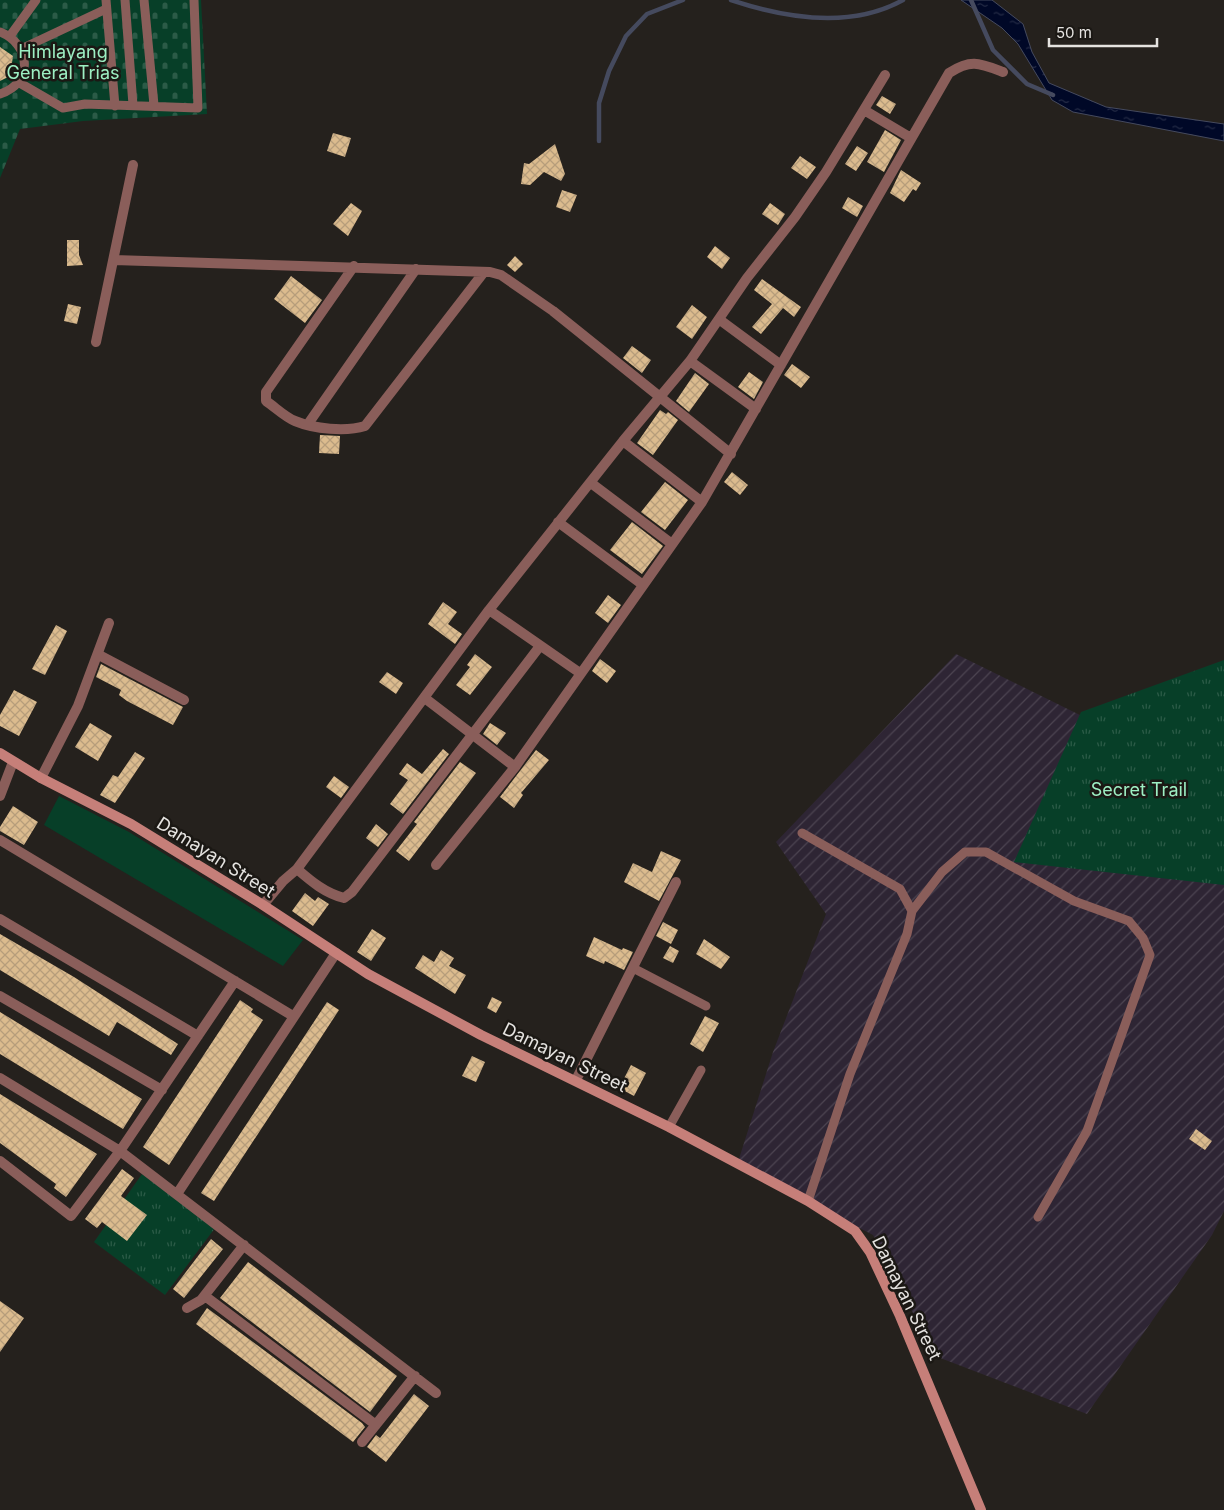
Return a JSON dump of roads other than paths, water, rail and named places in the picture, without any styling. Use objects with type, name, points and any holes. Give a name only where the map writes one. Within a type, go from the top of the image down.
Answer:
[{"type":"street","points":[[436,865],[515,767],[702,502],[948,73],[962,65],[978,63],[1002,72]]},
{"type":"street","points":[[263,905],[297,869],[558,522],[690,361],[720,320],[747,278],[805,202],[885,75]]},
{"type":"street","points":[[864,110],[911,138]]},
{"type":"street","points":[[96,342],[133,165]]},
{"type":"street","points":[[114,260],[354,266],[484,272],[501,275],[543,304],[731,454]]},
{"type":"street","points":[[354,266],[266,392],[266,401],[295,421],[356,429],[365,426],[484,272]]},
{"type":"street","points":[[308,424],[416,269]]},
{"type":"street","points":[[720,320],[781,365]]},
{"type":"street","points":[[690,361],[756,410]]},
{"type":"street","points":[[623,441],[702,502]]},
{"type":"street","points":[[591,483],[672,544]]},
{"type":"street","points":[[558,522],[643,585]]},
{"type":"street","points":[[490,610],[580,673]]},
{"type":"street","points":[[41,778],[68,728],[109,623]]},
{"type":"street","points":[[297,869],[324,891],[344,898],[472,736],[540,646]]},
{"type":"street","points":[[98,655],[184,700]]},
{"type":"street","points":[[426,699],[515,767]]},
{"type":"street","name":"Damayan Street","points":[[0,753],[41,778],[131,824],[263,905],[368,974],[481,1035],[669,1127],[808,1201],[855,1231],[870,1252],[922,1364],[981,1510]]},
{"type":"street","points":[[0,796],[13,762]]},
{"type":"street","points":[[0,840],[293,1016]]},
{"type":"street","points":[[576,1080],[676,882]]},
{"type":"street","points":[[0,919],[198,1036]]},
{"type":"street","points":[[177,1194],[336,953]]},
{"type":"street","points":[[0,1161],[71,1216],[120,1151],[235,980]]},
{"type":"street","points":[[0,996],[162,1090]]},
{"type":"street","points":[[0,1078],[120,1151],[436,1393]]},
{"type":"street","points":[[187,1308],[205,1296],[244,1245]]},
{"type":"street","points":[[205,1296],[376,1425]]},
{"type":"street","points":[[362,1442],[415,1376]]},
{"type":"lane","points":[[10,36],[36,0]]},
{"type":"lane","points":[[125,0],[134,105]]},
{"type":"lane","points":[[144,0],[154,106]]},
{"type":"lane","points":[[18,82],[63,108],[86,104],[198,108],[194,0]]},
{"type":"lane","points":[[21,49],[106,5],[114,106]]},
{"type":"lane","points":[[0,32],[10,36],[21,49],[24,66],[18,82],[13,88],[0,94]]},
{"type":"lane","points":[[802,833],[900,889],[912,910]]},
{"type":"lane","points":[[808,1201],[850,1074],[907,934],[912,910],[942,872],[965,852],[986,852],[1074,901],[1129,922],[1143,938],[1150,955],[1087,1131],[1038,1217]]},
{"type":"lane","points":[[633,968],[706,1006]]},
{"type":"lane","points":[[669,1127],[702,1070]]},
{"type":"water","points":[[961,0],[992,0],[1023,24],[1032,52],[1049,83],[1106,107],[1224,124],[1224,141],[1073,112],[1052,100],[1018,44],[1002,28]]},
{"type":"waterway","points":[[599,141],[599,103],[609,71],[626,36],[647,14],[683,0]]},
{"type":"waterway","points":[[731,0],[773,12],[818,18],[862,15],[883,9],[903,0]]},
{"type":"waterway","points":[[971,0],[993,50],[1027,84],[1053,95]]},
{"type":"park label","name":"Himlayang General Trias","points":[[63,61]]},
{"type":"park label","name":"Secret Trail","points":[[1139,789]]}]
